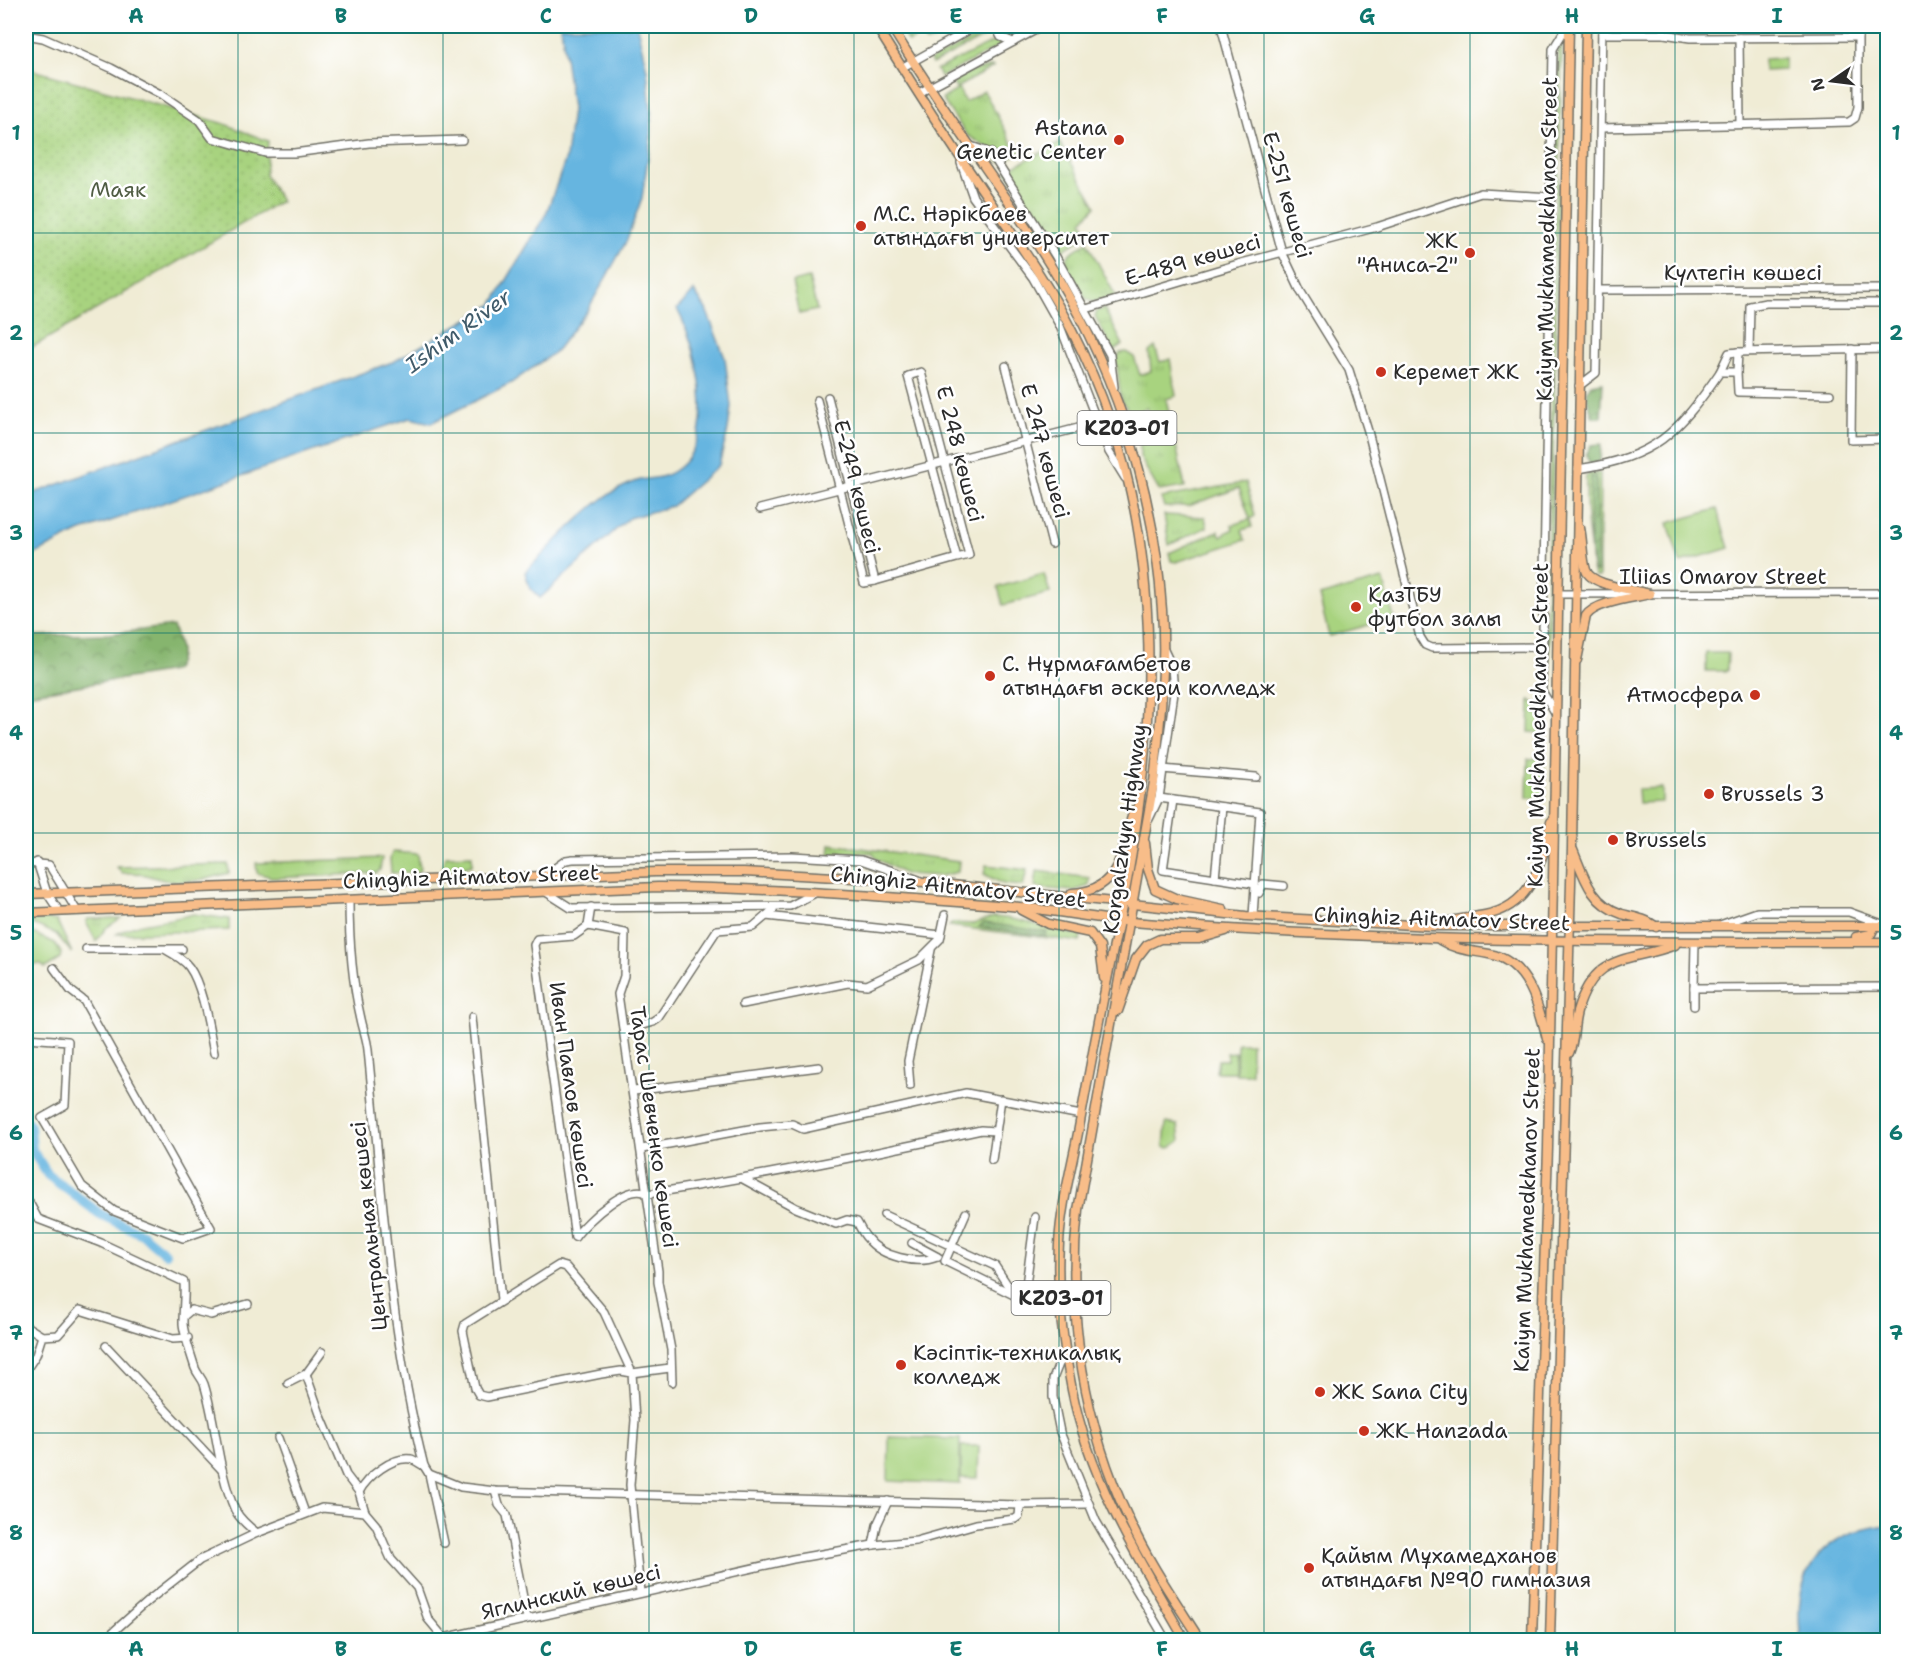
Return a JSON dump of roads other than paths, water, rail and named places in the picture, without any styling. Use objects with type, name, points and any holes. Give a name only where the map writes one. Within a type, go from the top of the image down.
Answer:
[{"type":"main road","name":"Korgalzhyn Highway","points":[[876,26],[958,154],[1042,277],[1071,329],[1111,424],[1128,483],[1138,537],[1149,644],[1148,724],[1138,795],[1136,829],[1105,981],[1059,1244],[1061,1309],[1072,1392],[1099,1481],[1117,1522],[1185,1641]]},
{"type":"main road","name":"Korgalzhyn Highway","points":[[891,26],[929,87],[1042,252],[1082,321],[1114,390],[1136,456],[1152,525],[1162,610],[1163,646],[1154,782],[1144,830],[1131,922],[1078,1210],[1073,1251],[1075,1310],[1087,1393],[1099,1443],[1130,1523],[1200,1641]]},
{"type":"main road","name":"Kaiym Mukhamedkhanov Street","points":[[1532,1641],[1550,1051],[1568,26]]},
{"type":"main road","name":"Kaiym Mukhamedkhanov Street","points":[[1550,1641],[1572,847],[1586,26]]},
{"type":"main road","points":[[1577,516],[1589,577],[1603,584],[1615,584],[1650,594]]},
{"type":"main road","points":[[1574,672],[1590,609],[1600,604],[1650,594]]},
{"type":"main road","points":[[1050,894],[1079,893],[1106,884],[1111,879],[1117,871],[1138,795]]},
{"type":"main road","points":[[1431,926],[1507,908],[1528,891],[1537,875],[1555,804]]},
{"type":"main road","points":[[1144,830],[1148,869],[1155,889],[1177,899],[1252,916]]},
{"type":"main road","points":[[1572,847],[1586,884],[1597,899],[1616,912],[1650,922],[1657,927]]},
{"type":"main road","name":"Chinghiz Aitmatov Street","points":[[26,894],[544,876],[744,872],[924,882],[1252,916],[1431,926],[1887,926]]},
{"type":"main road","name":"Chinghiz Aitmatov Street","points":[[26,913],[658,887],[819,891],[923,902],[1013,906],[1131,922],[1440,940],[1679,944],[1695,942],[1887,942]]},
{"type":"main road","points":[[1013,906],[1048,924],[1090,933],[1100,947],[1105,981]]},
{"type":"main road","points":[[1820,942],[1867,936],[1875,926]]},
{"type":"main road","points":[[1112,1026],[1136,959],[1147,945],[1160,939],[1199,939],[1233,929]]},
{"type":"main road","points":[[1440,940],[1455,950],[1492,954],[1519,970],[1534,993],[1550,1051]]},
{"type":"main road","points":[[1566,1059],[1575,1039],[1577,1014],[1588,985],[1606,966],[1635,954],[1654,953],[1679,944]]},
{"type":"main road","points":[[1542,1317],[1559,1318]]},
{"type":"street","points":[[903,68],[976,26]]},
{"type":"street","points":[[995,26],[1001,37],[1014,42]]},
{"type":"street","points":[[919,93],[1043,26]]},
{"type":"street","name":"Е-251 көшесі","points":[[1221,26],[1282,252],[1301,292],[1349,369],[1368,431],[1420,638],[1425,645],[1432,648],[1543,647]]},
{"type":"street","points":[[1557,715],[1542,691],[1553,49],[1568,26]]},
{"type":"street","points":[[1664,26],[1664,34]]},
{"type":"street","points":[[1601,128],[1849,122],[1855,118],[1858,107],[1858,26]]},
{"type":"street","points":[[1579,386],[1596,373],[1602,30],[1690,38],[1858,37]]},
{"type":"street","points":[[26,35],[43,38],[111,68],[162,95],[199,120],[212,138],[265,153],[294,153],[369,143],[462,140]]},
{"type":"street","points":[[1739,38],[1740,124]]},
{"type":"street","points":[[968,145],[991,153],[1086,309],[1110,355],[1114,390]]},
{"type":"street","points":[[958,154],[973,197],[1033,278],[1060,326],[1109,452],[1128,483]]},
{"type":"street","name":"Е-489 көшесі","points":[[1086,309],[1377,227],[1481,193],[1552,197]]},
{"type":"street","name":"Күлтегін көшесі","points":[[1598,290],[1887,289]]},
{"type":"street","points":[[1749,351],[1750,306],[1766,303],[1887,303]]},
{"type":"street","points":[[1852,349],[1851,440],[1887,439]]},
{"type":"street","points":[[1578,469],[1612,464],[1634,456],[1660,441],[1689,417],[1720,372],[1729,353],[1887,349]]},
{"type":"street","points":[[1738,352],[1738,392],[1830,394]]},
{"type":"street","name":"Е 247 көшесі","points":[[1006,366],[1053,544]]},
{"type":"street","name":"Е 248 көшесі","points":[[921,372],[969,555],[957,558],[931,465],[908,376],[921,372]]},
{"type":"street","points":[[1720,372],[1737,372]]},
{"type":"street","points":[[828,397],[875,581],[957,558]]},
{"type":"street","name":"Е-249 көшесі","points":[[817,400],[864,583],[875,581]]},
{"type":"street","points":[[760,509],[1098,423]]},
{"type":"street","name":"Iliias Omarov Street","points":[[1559,594],[1887,593]]},
{"type":"street","points":[[1144,830],[1159,798],[1174,693],[1172,668],[1163,646]]},
{"type":"street","points":[[1162,769],[1256,777]]},
{"type":"street","points":[[1159,798],[1260,812],[1252,916]]},
{"type":"street","points":[[1173,800],[1163,870],[1255,884]]},
{"type":"street","points":[[1215,878],[1222,807]]},
{"type":"street","points":[[544,876],[566,860],[573,859],[792,856],[861,860],[924,882]]},
{"type":"street","points":[[37,862],[47,893],[59,911]]},
{"type":"street","points":[[26,863],[37,862],[49,865],[77,911]]},
{"type":"street","points":[[1252,916],[1260,885],[1284,886]]},
{"type":"street","points":[[546,892],[571,908],[790,906],[819,891]]},
{"type":"street","name":"Центральная көшесі","points":[[349,900],[349,926],[360,1018],[368,1047],[382,1217],[408,1402],[424,1466],[429,1474],[444,1543]]},
{"type":"street","points":[[588,926],[591,907]]},
{"type":"street","points":[[625,1030],[654,1022],[659,1018],[717,930],[753,927],[773,910]]},
{"type":"street","points":[[1718,926],[1757,912],[1849,912],[1887,926]]},
{"type":"street","points":[[743,1004],[848,983],[867,985],[920,960],[931,950],[941,935],[945,915]]},
{"type":"street","points":[[766,916],[941,935]]},
{"type":"street","name":"Иван Павлов көшесі","points":[[588,926],[574,936],[537,939],[534,945],[575,1237],[597,1213],[634,1190],[642,1190],[648,1194]]},
{"type":"street","name":"Тарас Шевченко көшесі","points":[[588,926],[625,933],[624,976],[618,989],[642,1149],[658,1282],[671,1350],[672,1382]]},
{"type":"street","points":[[1695,942],[1695,1006]]},
{"type":"street","points":[[86,949],[182,949]]},
{"type":"street","points":[[166,950],[181,958],[191,969],[214,1053]]},
{"type":"street","points":[[909,1086],[908,1061],[931,950]]},
{"type":"street","points":[[26,1038],[68,1041],[65,1105],[42,1118],[82,1186],[114,1211],[183,1238],[211,1228],[84,1000],[71,991],[54,968]]},
{"type":"street","points":[[1695,988],[1887,987]]},
{"type":"street","points":[[472,1017],[501,1300]]},
{"type":"street","points":[[634,1091],[819,1067]]},
{"type":"street","points":[[642,1149],[760,1127],[792,1124],[803,1129],[966,1093],[1081,1115]]},
{"type":"street","points":[[992,1160],[1001,1099]]},
{"type":"street","points":[[648,1194],[843,1161],[981,1130],[995,1131]]},
{"type":"street","points":[[743,1179],[796,1208],[836,1224],[847,1220],[857,1222],[867,1239],[876,1247],[916,1262],[937,1257]]},
{"type":"street","points":[[26,1197],[38,1219],[101,1243],[184,1282],[183,1324],[196,1370],[206,1392],[222,1470],[237,1513],[257,1533]]},
{"type":"street","points":[[945,1261],[966,1213]]},
{"type":"street","points":[[884,1215],[995,1266],[1012,1292]]},
{"type":"street","points":[[1024,1300],[1035,1217]]},
{"type":"street","points":[[912,1243],[1012,1292],[1036,1308],[1075,1310]]},
{"type":"street","points":[[640,1592],[630,1469],[635,1420],[632,1373],[604,1312],[566,1268],[559,1265],[465,1324],[463,1330],[475,1388],[479,1395],[487,1397],[621,1371],[632,1373],[670,1368]]},
{"type":"street","points":[[185,1315],[191,1310],[211,1315],[248,1304]]},
{"type":"street","points":[[26,1326],[42,1336],[58,1335],[80,1310],[173,1339],[188,1338]]},
{"type":"street","points":[[26,1371],[36,1355],[42,1336]]},
{"type":"street","points":[[106,1346],[222,1470]]},
{"type":"street","points":[[1066,1346],[1053,1380],[1053,1397],[1060,1432],[1096,1521],[1166,1641]]},
{"type":"street","points":[[288,1383],[306,1374],[322,1352]]},
{"type":"street","points":[[105,1641],[149,1600],[200,1560],[305,1513],[339,1508],[365,1512],[359,1492],[346,1475],[306,1374]]},
{"type":"street","points":[[278,1438],[305,1513]]},
{"type":"street","points":[[359,1492],[371,1476],[398,1461],[411,1459],[424,1466]]},
{"type":"street","points":[[429,1474],[461,1487],[495,1491],[1020,1505],[1089,1504]]},
{"type":"street","points":[[495,1491],[499,1505],[507,1515],[527,1618]]},
{"type":"street","points":[[873,1545],[877,1525],[888,1501]]},
{"type":"street","name":"Яглинский көшесі","points":[[365,1512],[376,1525],[391,1559],[417,1588],[428,1619],[444,1638],[793,1559],[873,1545],[916,1541],[976,1524],[1015,1519],[1019,1516],[1020,1505]]},
{"type":"water","name":"Ishim River","points":[[561,26],[637,26],[647,70],[651,137],[642,198],[626,242],[587,311],[555,352],[511,383],[431,423],[410,418],[76,533],[26,559],[26,496],[395,361],[492,305],[546,214],[566,158],[572,109]]},
{"type":"water","points":[[694,291],[706,309],[725,358],[731,406],[728,430],[719,465],[672,506],[629,518],[540,598],[530,588],[525,572],[571,526],[613,492],[637,481],[664,476],[683,464],[695,446],[701,424],[702,400],[699,375],[686,328],[677,309]]},
{"type":"water","points":[[1887,1525],[1887,1640],[1801,1640],[1799,1607],[1806,1576],[1813,1563],[1835,1541],[1851,1533]]},
{"type":"waterway","points":[[26,1121],[30,1126],[32,1150],[48,1175],[100,1214],[142,1234],[165,1253]]},
{"type":"place","name":"Astana Genetic Center","points":[[1119,140]]},
{"type":"place","name":"М.С. Нәрікбаев атындағы университет","points":[[861,226]]},
{"type":"place","name":"ЖК \"Аниса-2\"","points":[[1470,253]]},
{"type":"place","name":"Керемет ЖК","points":[[1381,372]]},
{"type":"place","name":"ҚазТБУ футбол залы","points":[[1356,607]]},
{"type":"place","name":"С. Нұрмағамбетов атындағы әскери колледж","points":[[990,676]]},
{"type":"place","name":"Атмосфера","points":[[1755,695]]},
{"type":"place","name":"Brussels 3","points":[[1709,794]]},
{"type":"place","name":"Brussels","points":[[1613,840]]},
{"type":"place","name":"Кәсіптік-техникалық колледж","points":[[901,1365]]},
{"type":"place","name":"ЖК Sana City","points":[[1320,1392]]},
{"type":"place","name":"ЖК Hanzada","points":[[1364,1431]]},
{"type":"place","name":"Қайым Мұхамедханов атындағы №90 гимназия","points":[[1309,1568]]},
{"type":"park label","name":"Маяк","points":[[118,190]]}]
